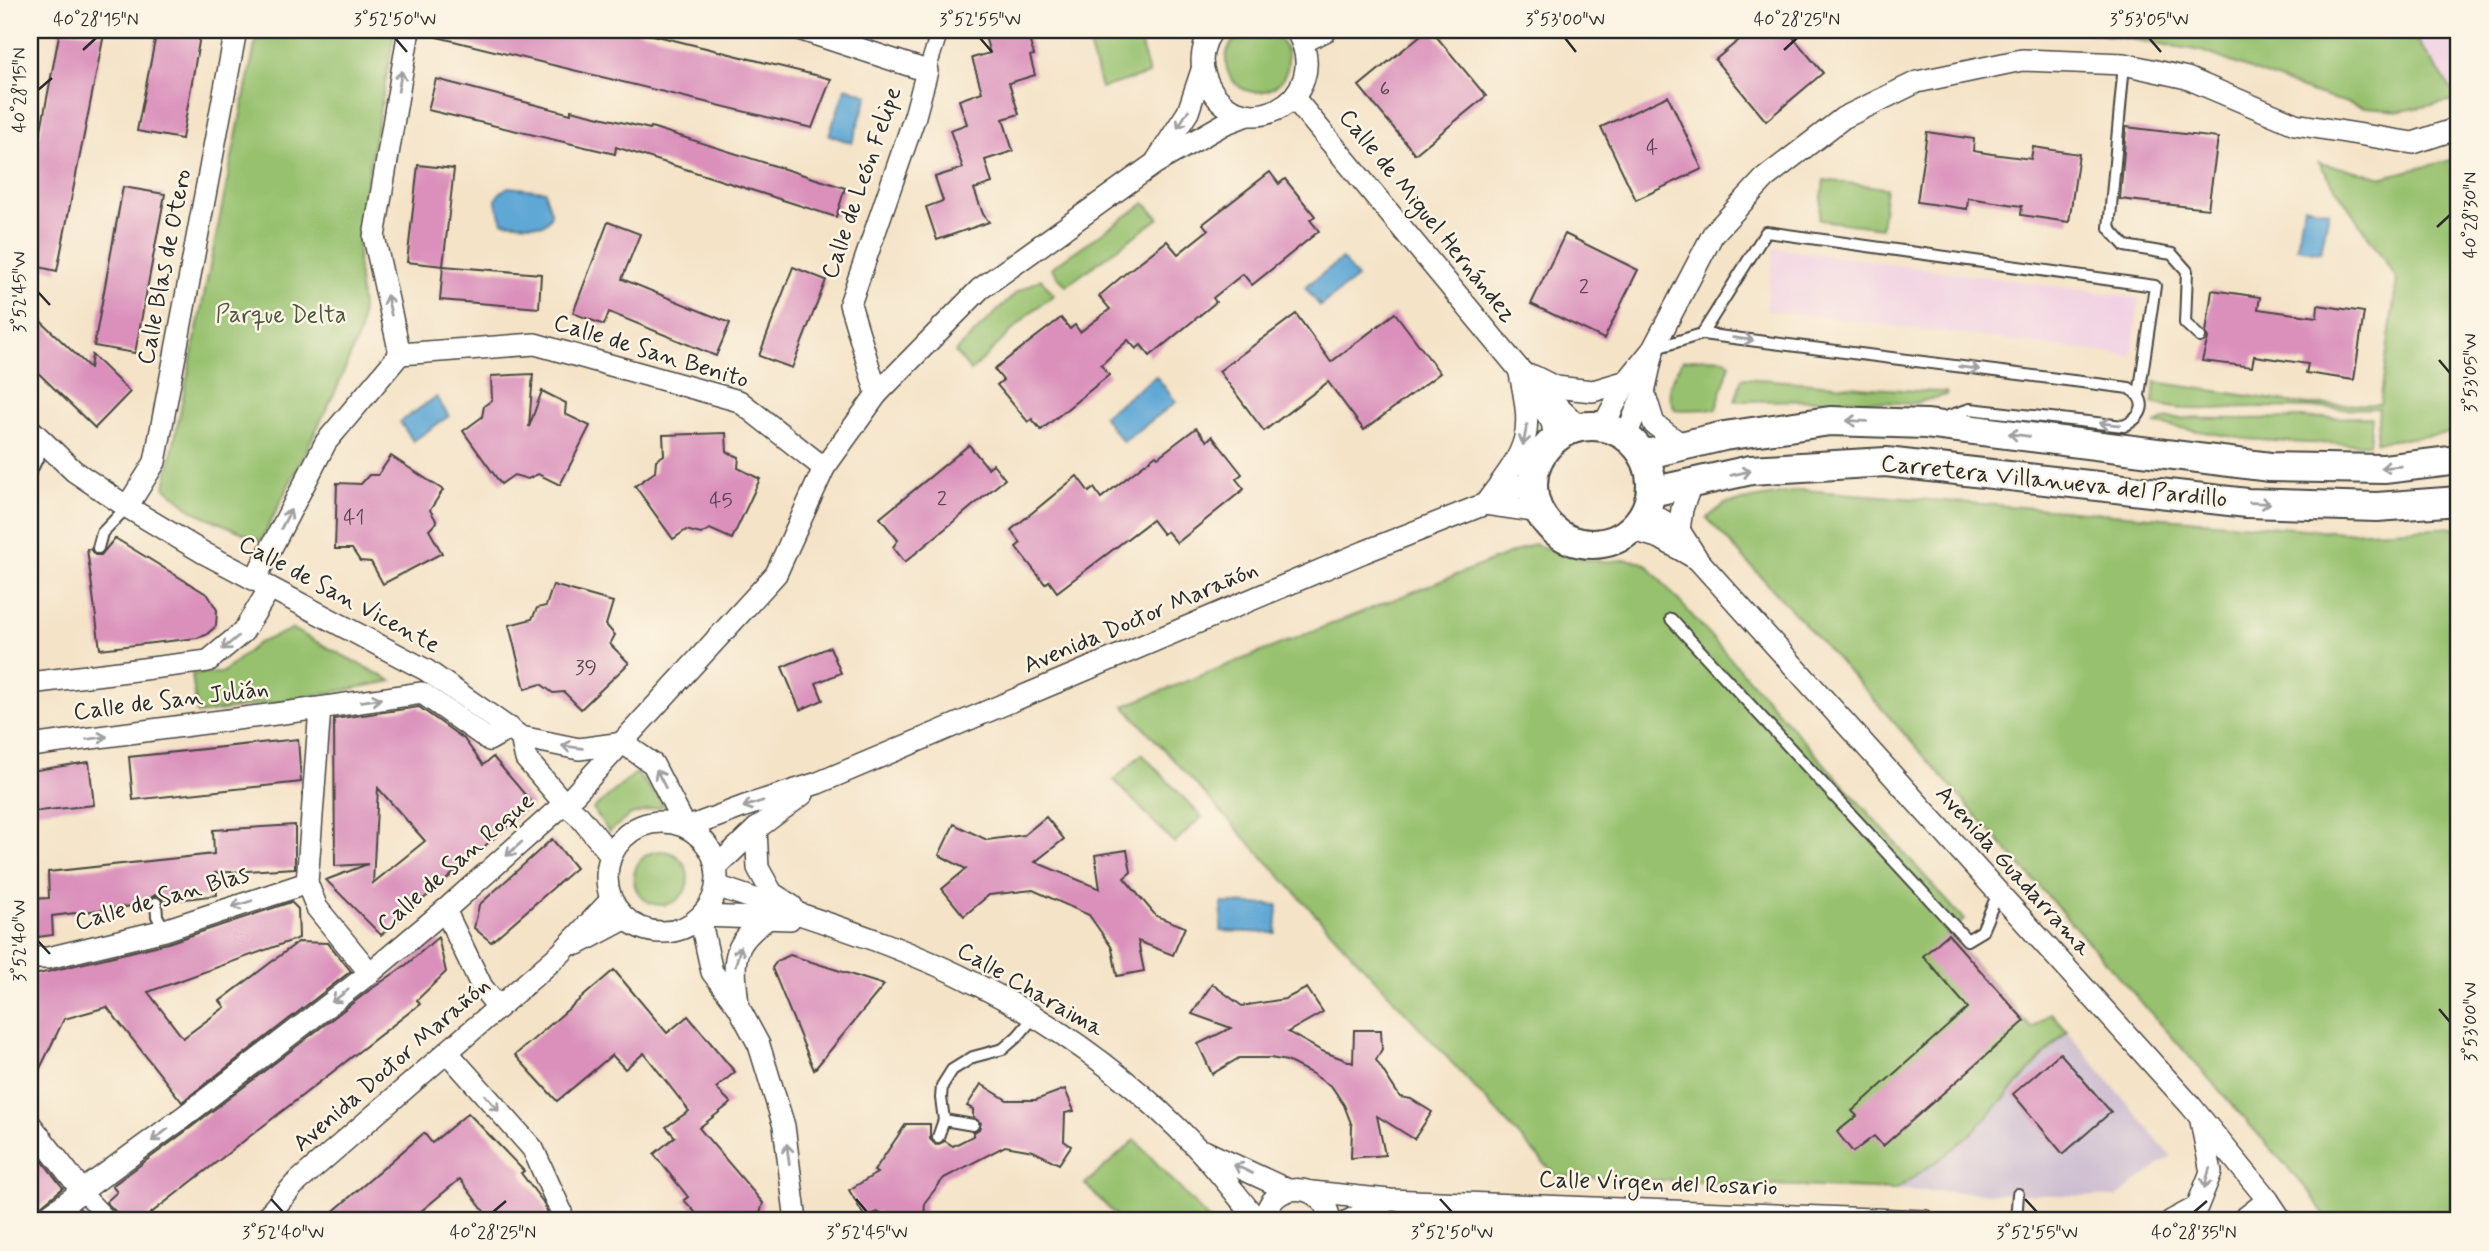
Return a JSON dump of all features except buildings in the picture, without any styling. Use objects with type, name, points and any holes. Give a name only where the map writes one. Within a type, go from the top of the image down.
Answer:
[{"type":"street","name":"Calle Blas de Otero","points":[[127,507],[155,462],[236,30]]},
{"type":"street","points":[[400,354],[374,236],[409,30]]},
{"type":"street","points":[[802,30],[927,71]]},
{"type":"street","name":"Calle de León Felipe","points":[[877,394],[849,304],[915,116],[940,30]]},
{"type":"street","points":[[1294,97],[1307,71],[1307,56],[1300,36],[1326,30]]},
{"type":"street","points":[[1154,164],[1188,111],[1202,70],[1206,36]]},
{"type":"street","points":[[1601,437],[1650,473],[1642,511],[1612,540],[1591,544],[1571,540],[1553,529],[1539,512],[1534,497],[1533,480],[1536,465],[1544,451],[1601,437],[1635,387],[1713,234],[1765,178],[1843,118],[1917,82],[2022,60],[2124,64],[2187,78],[2295,124],[2413,143],[2459,128]]},
{"type":"street","points":[[1202,70],[1216,99],[1230,110],[1247,115]]},
{"type":"street","name":"Calle de San Roque","points":[[41,1221],[84,1194],[370,973],[564,803],[623,743],[776,574],[824,468],[877,394],[980,289],[1154,164],[1224,124],[1247,115],[1265,114],[1281,108],[1294,97]]},
{"type":"street","name":"Calle de Miguel Hernández","points":[[1294,97],[1518,368],[1601,437]]},
{"type":"street","name":"Calle de San Benito","points":[[400,354],[535,344],[739,401],[824,468]]},
{"type":"street","name":"Calle de San Julián","points":[[30,683],[208,661],[243,632],[326,442],[400,354]]},
{"type":"street","points":[[1518,368],[1555,387],[1593,391],[1635,387]]},
{"type":"street","name":"Calle de Miguel Hernández","points":[[1485,504],[1521,453],[1528,418],[1518,368]]},
{"type":"street","points":[[1635,387],[1654,424],[1682,445]]},
{"type":"street","name":"Carretera Villanueva del Pardillo","points":[[1601,437],[1682,445],[1830,421],[1926,424],[2270,467],[2384,469],[2459,460]]},
{"type":"street","name":"Calle de San Vicente","points":[[37,436],[74,471],[127,507],[204,553],[426,670],[515,732],[579,749],[623,743]]},
{"type":"street","name":"Carretera Villanueva del Pardillo","points":[[1642,511],[1691,484],[1751,470],[1886,462],[2246,503],[2377,507],[2459,501]]},
{"type":"street","name":"Avenida Doctor Marañón","points":[[611,855],[620,840],[634,829],[650,823],[668,822],[687,827],[818,783],[1364,552],[1485,504],[1533,480]]},
{"type":"street","points":[[1679,530],[1682,509],[1691,484]]},
{"type":"street","points":[[1485,504],[1539,512]]},
{"type":"street","name":"Avenida Guadarrama","points":[[1642,511],[1679,530],[1698,560],[2201,1119],[2282,1221]]},
{"type":"street","name":"Avenida Guadarrama","points":[[1642,511],[1660,538],[1698,560]]},
{"type":"street","name":"Calle de San Julián","points":[[30,746],[422,692],[489,740],[515,732]]},
{"type":"street","points":[[320,708],[302,844],[307,883],[317,908],[370,973]]},
{"type":"street","points":[[515,732],[526,759],[611,855],[606,870],[606,885],[611,900],[625,919],[638,928],[671,932],[686,927],[700,917],[712,972],[738,1006],[759,1045],[784,1126],[796,1221]]},
{"type":"street","points":[[623,743],[653,764],[687,827],[705,842],[712,853],[716,876]]},
{"type":"street","name":"Avenida Doctor Marañón","points":[[700,917],[711,902],[716,876],[756,829],[818,783]]},
{"type":"street","name":"Calle Charaima","points":[[756,829],[758,868],[772,893],[811,919]]},
{"type":"street","name":"Calle Charaima","points":[[716,876],[811,919],[917,957],[980,986],[1034,1017],[1097,1059],[1136,1090],[1197,1148],[1258,1221]]},
{"type":"street","name":"Calle de San Blas","points":[[30,958],[48,958],[165,930],[307,883]]},
{"type":"street","name":"Avenida Doctor Marañón","points":[[263,1221],[294,1185],[561,953],[611,900]]},
{"type":"street","points":[[445,910],[482,987],[498,1007]]},
{"type":"street","name":"Calle Charaima","points":[[700,917],[811,919]]},
{"type":"street","points":[[738,1006],[734,961],[750,930],[769,918]]},
{"type":"street","name":"Avenida Doctor Marañón","points":[[561,953],[625,919]]},
{"type":"street","points":[[447,1052],[533,1149],[561,1211],[561,1221]]},
{"type":"street","points":[[2171,1221],[2197,1207],[2211,1172],[2201,1119]]},
{"type":"street","points":[[30,1124],[84,1194],[110,1221]]},
{"type":"street","name":"Calle Charaima","points":[[1197,1148],[1288,1190],[1312,1192]]},
{"type":"street","points":[[1265,1221],[1269,1206],[1277,1196],[1288,1190]]},
{"type":"street","points":[[1312,1192],[1325,1205],[1330,1221]]},
{"type":"street","name":"Calle Virgen del Rosario","points":[[1312,1192],[1389,1200],[1926,1221]]},
{"type":"street","name":"Calle Virgen del Rosario","points":[[1348,1221],[1389,1200]]},
{"type":"street","points":[[2241,1221],[2268,1200]]},
{"type":"lane","points":[[2124,64],[2109,228],[2125,246],[2172,254],[2187,271],[2185,323],[2200,337]]},
{"type":"lane","points":[[1702,334],[1766,232],[2155,286],[2139,394],[2142,403],[2135,421],[2124,426],[1970,409],[1926,424]]},
{"type":"lane","points":[[1653,349],[1702,334],[2129,388],[2139,394]]},
{"type":"lane","name":"Calle de San Vicente","points":[[30,473],[37,436]]},
{"type":"lane","points":[[98,548],[102,533],[127,507]]},
{"type":"lane","points":[[1671,620],[1967,940],[1982,931],[1998,893]]},
{"type":"lane","points":[[156,903],[157,916],[165,930]]},
{"type":"lane","points":[[938,1137],[944,1120],[942,1086],[952,1070],[973,1056],[1003,1049],[1034,1017]]},
{"type":"lane","points":[[944,1120],[973,1125]]},
{"type":"lane","points":[[2016,1221],[2018,1194]]},
{"type":"shaded area","points":[[2410,30],[2459,30],[2459,100]]},
{"type":"shaded area","points":[[1774,248],[2139,298],[2132,356],[1766,310]]},
{"type":"shaded area","points":[[2067,1031],[2171,1156],[2117,1197],[1895,1190],[1971,1134]]},
{"type":"green space","name":"Parque Delta","points":[[258,30],[395,30],[358,228],[362,308],[360,332],[337,388],[261,541],[193,511],[165,487]]},
{"type":"green space","points":[[1085,30],[1137,30],[1149,74],[1101,88]]},
{"type":"green space","points":[[1257,30],[1279,39],[1288,61],[1279,83],[1257,92],[1235,83],[1226,61],[1235,39]]},
{"type":"green space","points":[[2075,30],[2410,30],[2459,100],[2401,111],[2365,108],[2313,93],[2202,51]]},
{"type":"green space","points":[[2459,158],[2459,432],[2376,442],[2379,408],[2191,409],[2153,403],[2155,382],[2308,405],[2380,404],[2397,279],[2319,163],[2384,177]]},
{"type":"green space","points":[[1824,180],[1886,188],[1881,228],[1819,220]]},
{"type":"green space","points":[[1145,203],[1159,218],[1066,286],[1051,268]]},
{"type":"green space","points":[[1041,279],[1054,295],[1031,312],[971,371],[955,352],[1017,292]]},
{"type":"green space","points":[[1725,359],[1730,364],[1716,409],[1675,410],[1670,396],[1670,384],[1683,360]]},
{"type":"green space","points":[[1742,378],[1946,392],[1947,395],[1910,404],[1858,400],[1735,401]]},
{"type":"green space","points":[[2372,417],[2369,444],[2246,439],[2156,424],[2168,418]]},
{"type":"green space","points":[[1803,490],[2343,532],[2459,527],[2459,1221],[2328,1221],[2311,1194],[1868,693],[1707,518],[1725,504]]},
{"type":"green space","points":[[1534,544],[1590,560],[1626,560],[1646,564],[1964,920],[1948,934],[2032,1029],[2051,1013],[2067,1031],[1971,1134],[1895,1190],[1556,1176],[1124,706]]},
{"type":"green space","points":[[292,629],[392,681],[197,714],[192,674],[222,673],[258,643]]},
{"type":"green space","points":[[1142,754],[1202,817],[1174,843],[1114,780]]},
{"type":"green space","points":[[636,773],[665,805],[629,816],[609,832],[593,809]]},
{"type":"green space","points":[[661,851],[680,859],[688,878],[680,897],[661,905],[642,897],[634,878],[642,859]]},
{"type":"green space","points":[[1135,1140],[1210,1221],[1121,1221],[1085,1184]]},
{"type":"water","points":[[846,87],[868,95],[852,143],[829,135]]},
{"type":"water","points":[[508,187],[545,191],[551,213],[548,221],[543,225],[503,222],[496,199]]},
{"type":"water","points":[[2304,206],[2329,211],[2321,252],[2297,248]]},
{"type":"water","points":[[1342,259],[1357,278],[1320,306],[1305,287]]},
{"type":"water","points":[[1156,376],[1176,402],[1123,442],[1103,416]]},
{"type":"water","points":[[436,397],[449,416],[413,441],[400,422]]},
{"type":"water","points":[[1222,903],[1278,905],[1276,933],[1221,931]]}]
